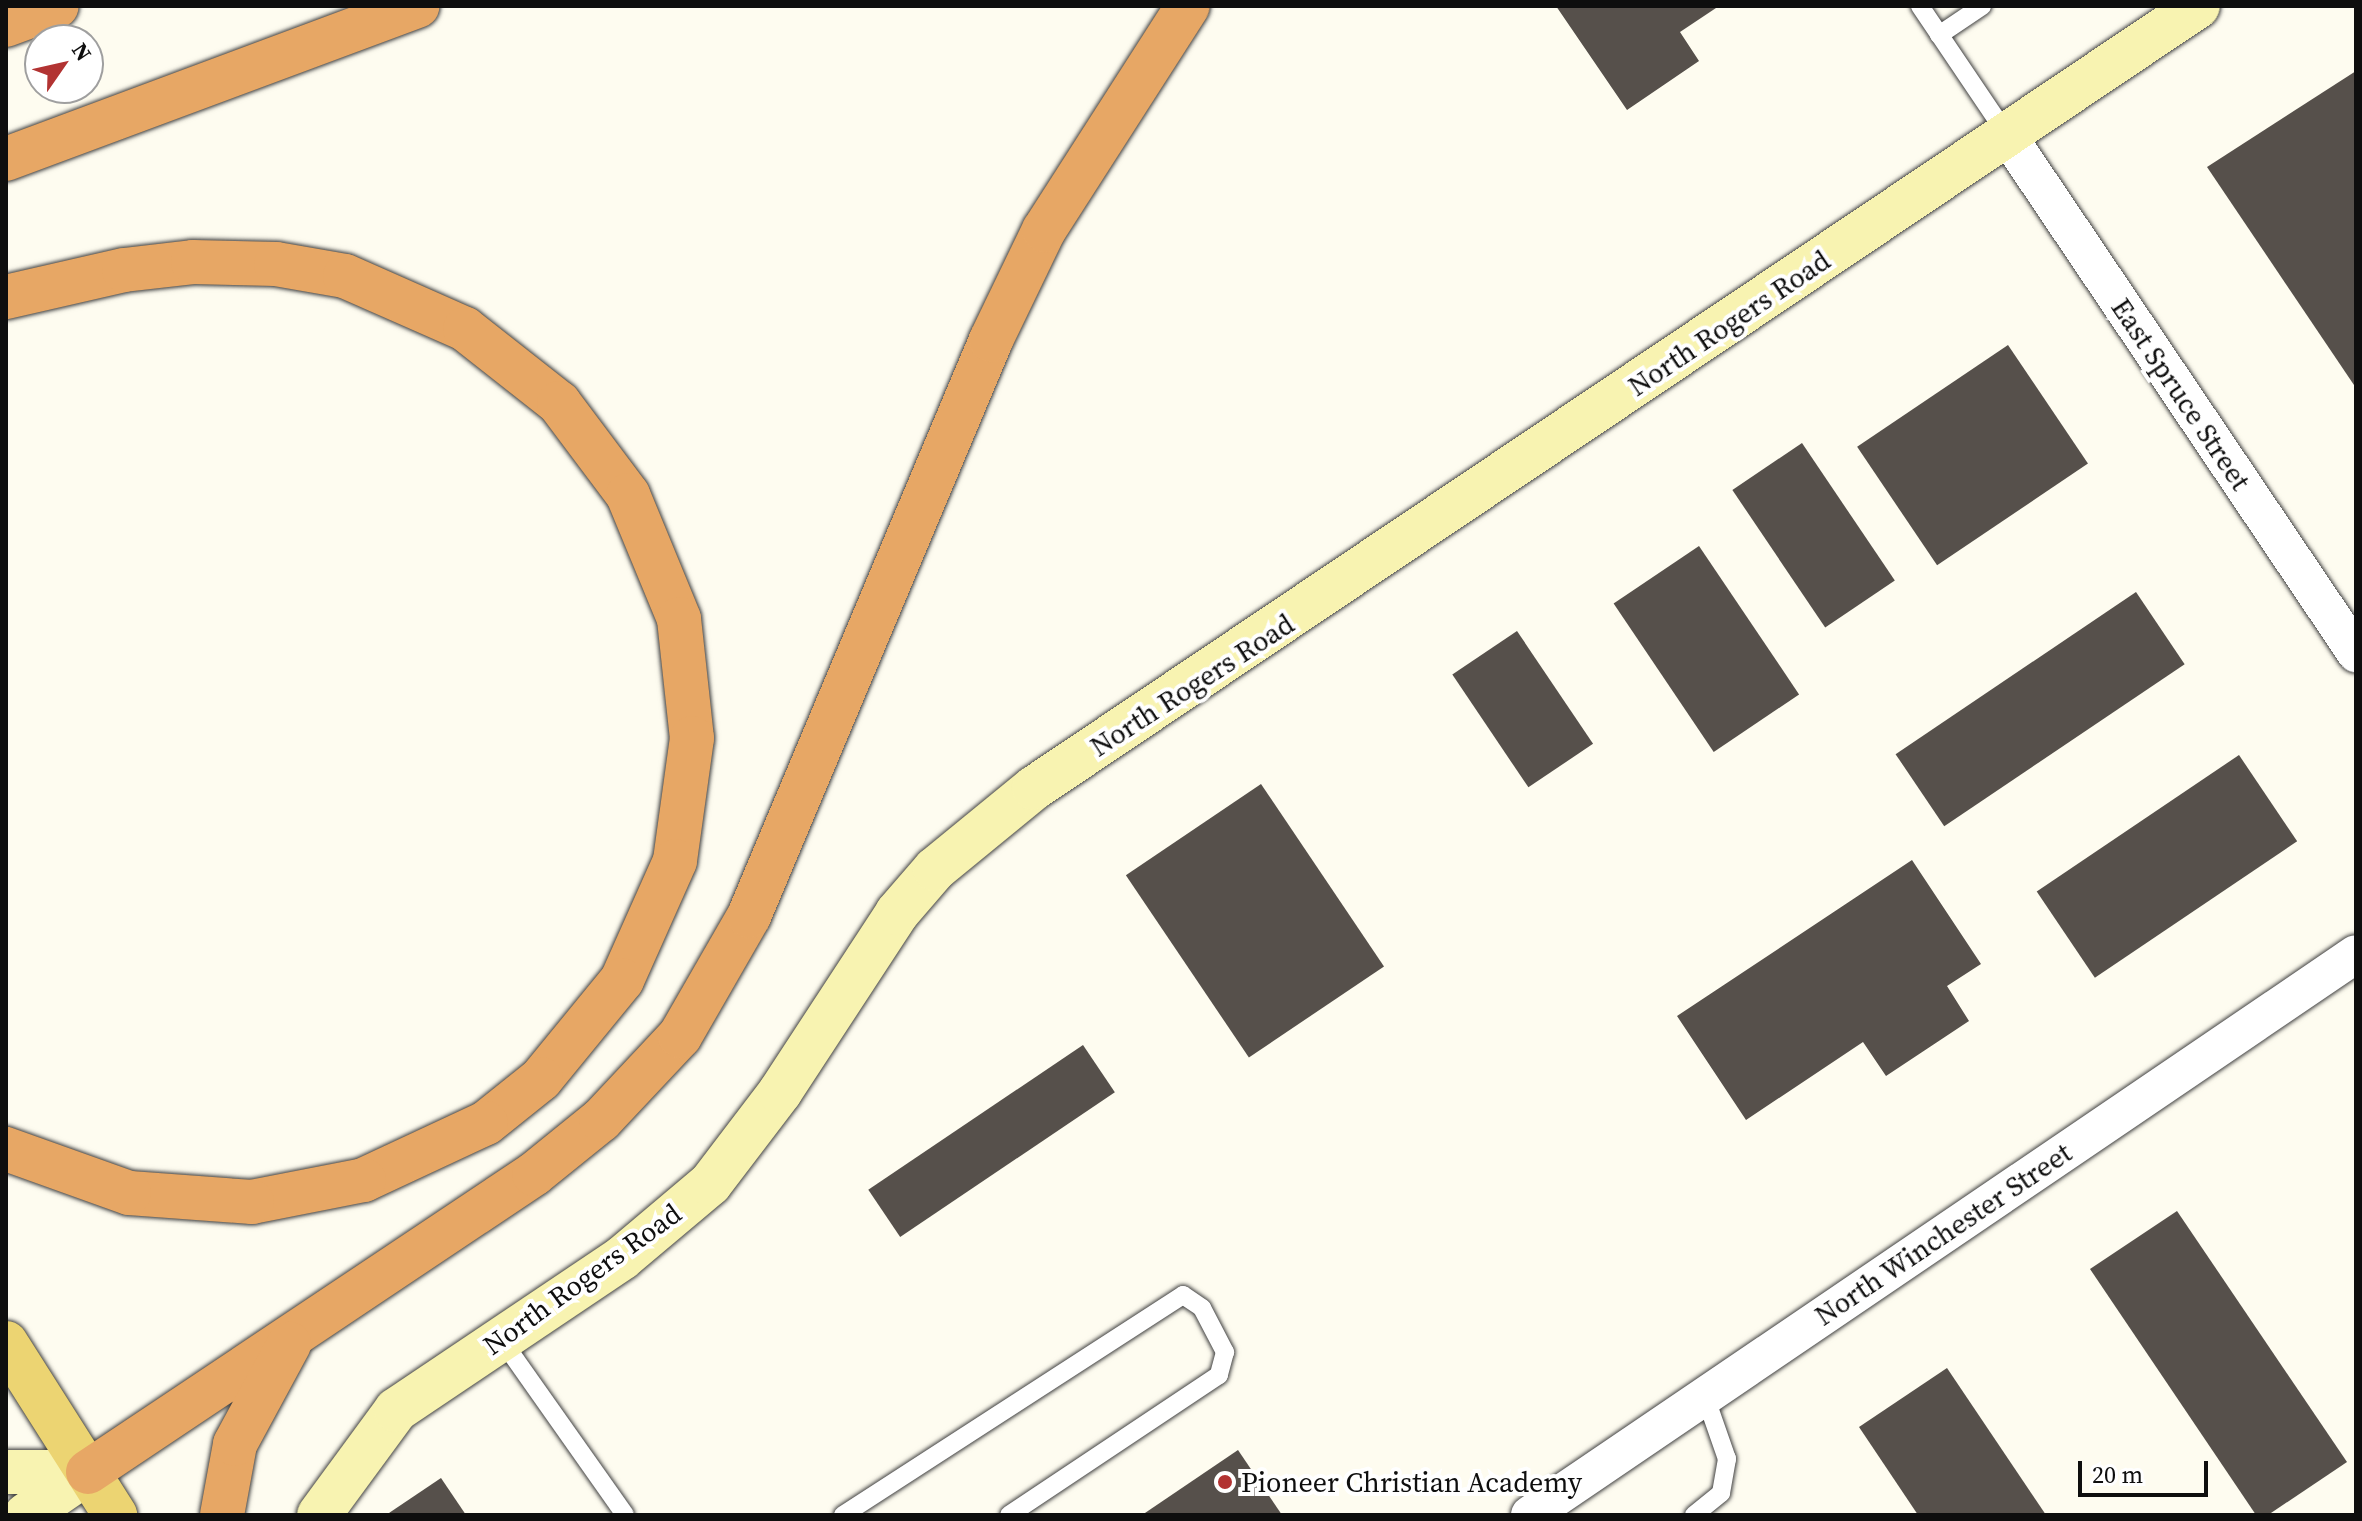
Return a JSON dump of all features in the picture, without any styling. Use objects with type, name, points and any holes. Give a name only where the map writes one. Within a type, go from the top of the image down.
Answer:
[{"type":"highway","points":[[6,25],[57,6]]},
{"type":"highway","points":[[6,159],[418,6]]},
{"type":"highway","points":[[88,1472],[292,1339],[534,1174],[601,1120],[680,1036],[749,916],[991,340],[1044,230],[1188,6]]},
{"type":"highway","points":[[6,297],[152,267],[276,264],[345,276],[465,329],[559,403],[628,495],[679,619],[692,738],[675,861],[622,980],[541,1079],[486,1123],[364,1180],[252,1202],[129,1193],[6,1149]]},
{"type":"highway","points":[[222,1515],[235,1444],[292,1339]]},
{"type":"main road","points":[[6,1343],[115,1515]]},
{"type":"street","name":"North Rogers Road","points":[[321,1512],[396,1410],[622,1258],[710,1184],[780,1092],[897,913],[935,869],[1034,788],[2198,6]]},
{"type":"street","name":"East Spruce Street","points":[[2007,135],[2356,653]]},
{"type":"street","name":"North Winchester Street","points":[[1530,1515],[2356,954]]},
{"type":"street","points":[[6,1472],[88,1472]]},
{"type":"street","points":[[26,1515],[88,1472]]},
{"type":"lane","points":[[1920,6],[2007,135]]},
{"type":"lane","points":[[1939,35],[1982,6]]},
{"type":"lane","points":[[843,1515],[1183,1295],[1202,1308],[1225,1352],[1219,1375],[1009,1515]]},
{"type":"lane","points":[[501,1339],[625,1515]]},
{"type":"lane","points":[[1694,1515],[1721,1493],[1727,1459],[1705,1396]]},
{"type":"building","points":[[1556,6],[1719,6],[1680,32],[1699,61],[1627,110]]},
{"type":"building","points":[[2356,71],[2356,388],[2207,167]]},
{"type":"building","points":[[2008,345],[2088,464],[1937,565],[1857,447]]},
{"type":"building","points":[[1802,443],[1895,581],[1825,628],[1732,490]]},
{"type":"building","points":[[1699,546],[1799,694],[1714,752],[1614,604]]},
{"type":"building","points":[[2136,592],[2185,664],[1944,826],[1896,754]]},
{"type":"building","points":[[1517,631],[1593,744],[1528,787],[1452,675]]},
{"type":"building","points":[[2239,755],[2297,841],[2095,978],[2037,891]]},
{"type":"building","points":[[1261,784],[1384,966],[1249,1058],[1126,875]]},
{"type":"building","points":[[1912,860],[1981,964],[1947,986],[1969,1021],[1886,1076],[1863,1042],[1746,1120],[1677,1016]]},
{"type":"building","points":[[1083,1045],[1115,1092],[900,1237],[868,1190]]},
{"type":"building","points":[[2177,1211],[2347,1462],[2268,1515],[2256,1515],[2090,1269]]},
{"type":"building","points":[[1947,1368],[2046,1515],[1918,1515],[1859,1427]]},
{"type":"building","name":"Pioneer Christian Academy","points":[[1238,1450],[1282,1515],[1142,1515]]},
{"type":"building","points":[[441,1478],[466,1515],[386,1515]]},
{"type":"place","name":"Pioneer Christian Academy","points":[[1225,1482]]}]
